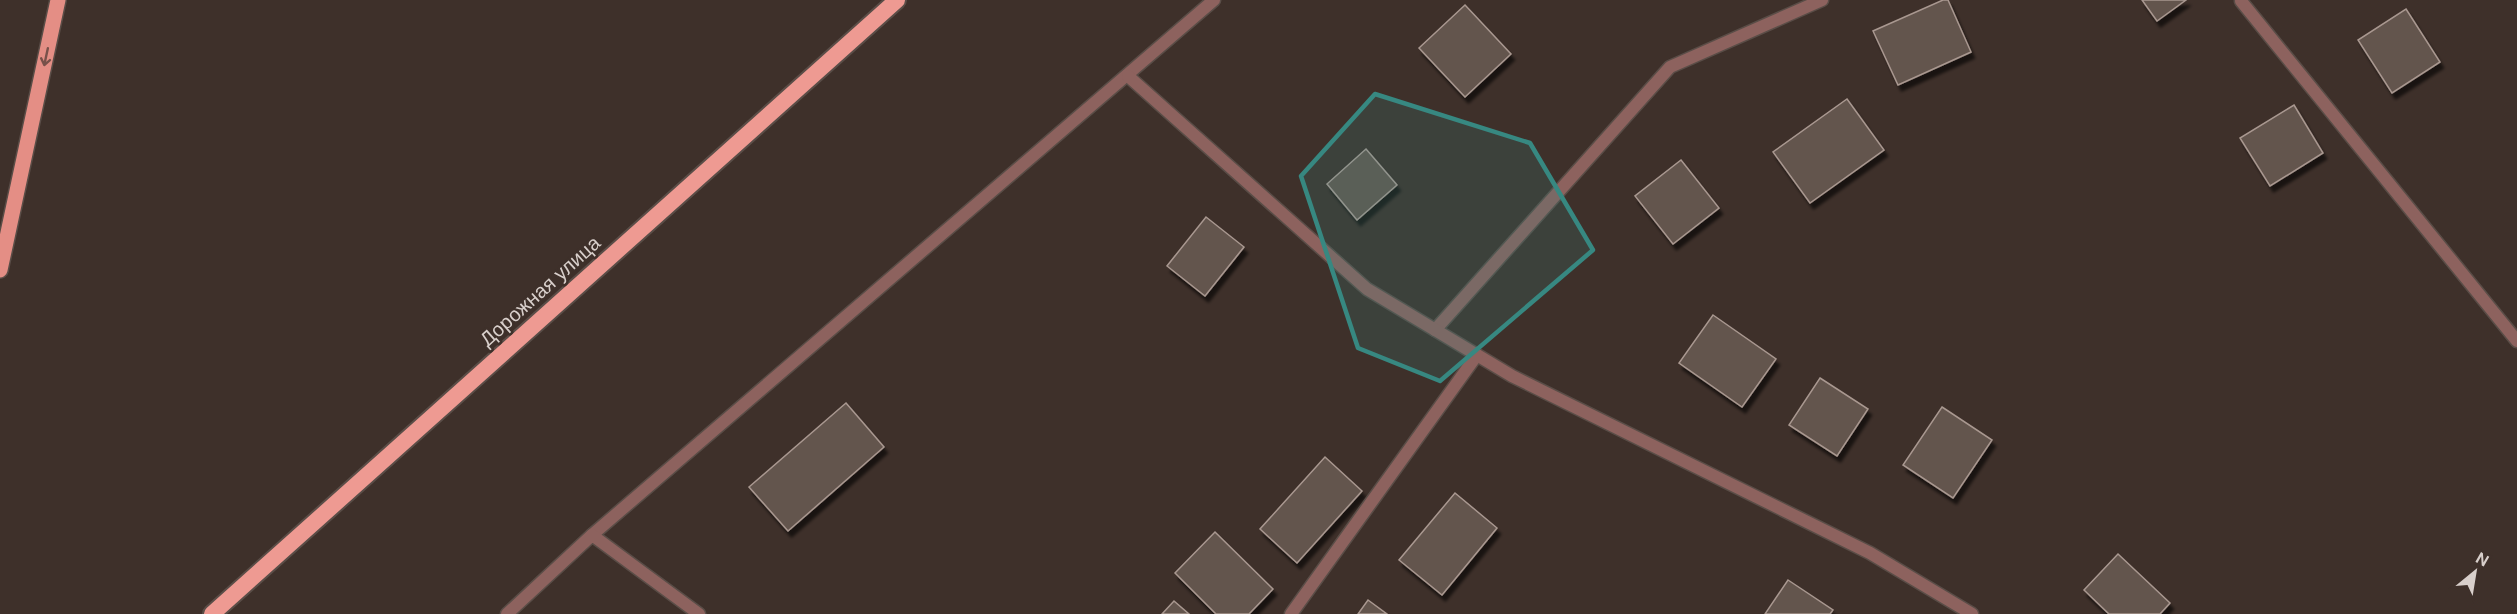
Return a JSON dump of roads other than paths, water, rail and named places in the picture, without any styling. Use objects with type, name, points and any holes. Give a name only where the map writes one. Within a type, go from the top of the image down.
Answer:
[{"type":"highway","name":"Дорожная улица","points":[[212,614],[897,0]]},
{"type":"main road","points":[[0,270],[58,0]]},
{"type":"street","points":[[507,614],[592,535],[1214,0]]},
{"type":"street","points":[[1435,330],[1670,67],[1822,0]]},
{"type":"street","points":[[2241,0],[2517,341]]},
{"type":"street","points":[[1128,76],[1366,289],[1512,376],[1870,553],[1972,614]]},
{"type":"street","points":[[1291,614],[1477,355]]},
{"type":"street","points":[[592,535],[699,614]]}]
